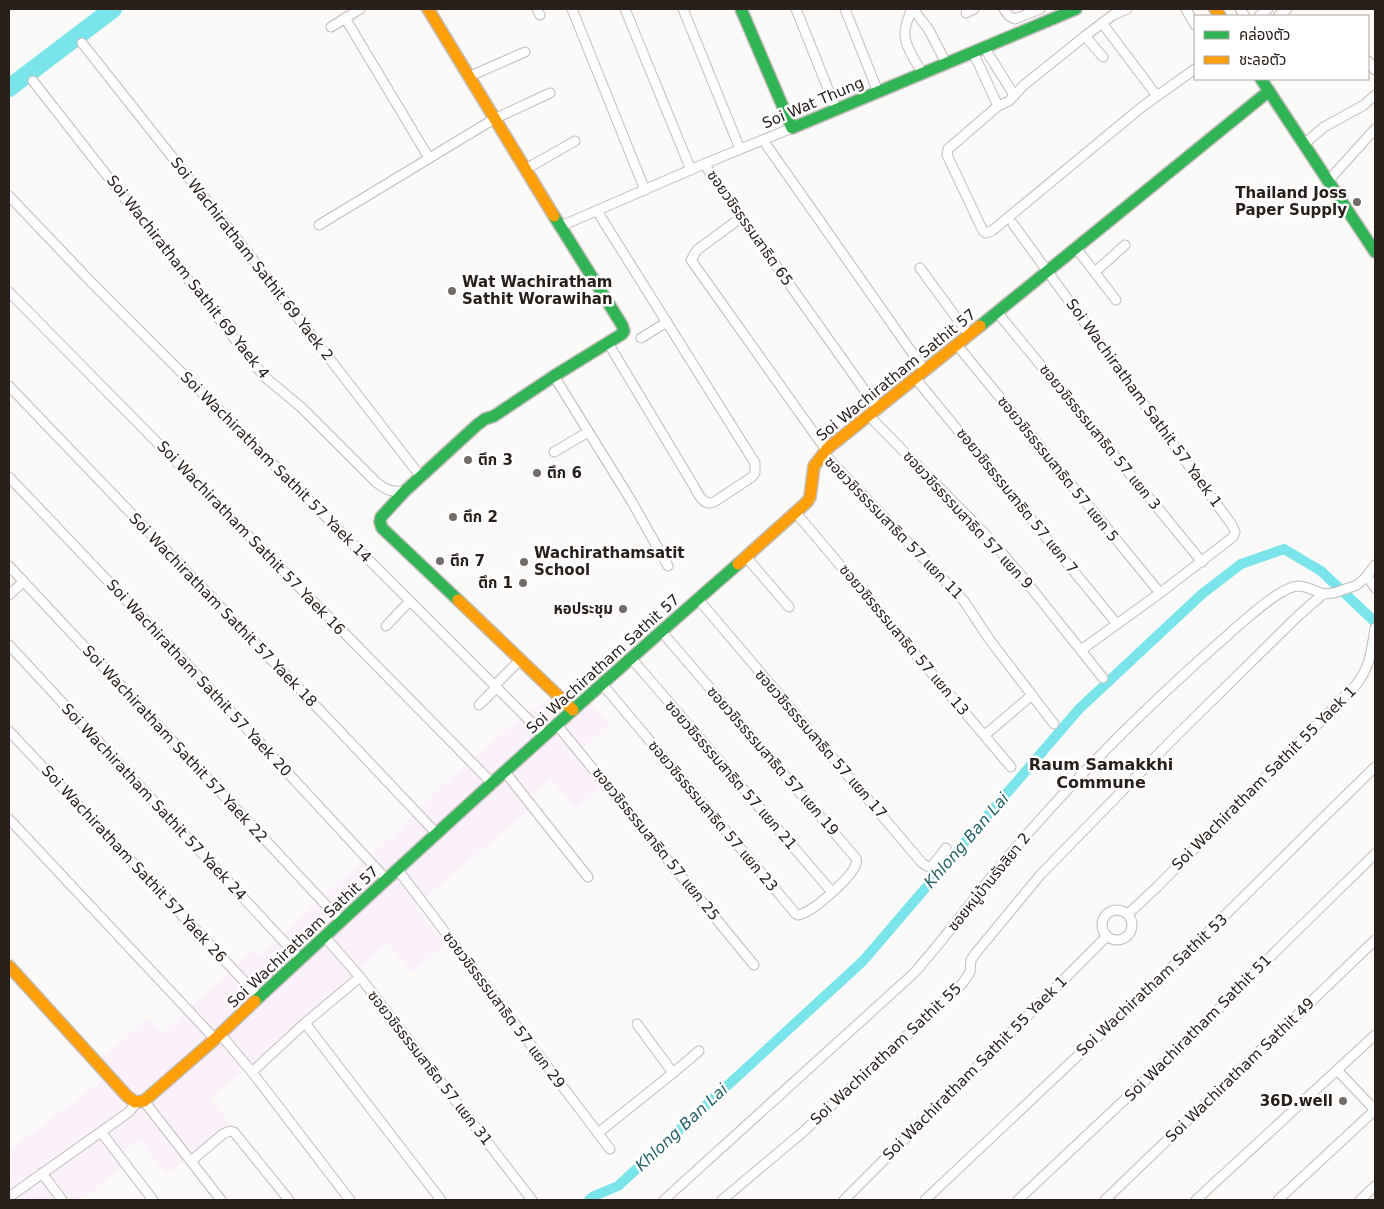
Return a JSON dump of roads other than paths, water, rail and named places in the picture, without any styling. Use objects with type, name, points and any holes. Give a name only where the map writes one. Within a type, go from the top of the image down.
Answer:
[{"type":"street","points":[[331,27],[360,9]]},
{"type":"street","points":[[428,9],[468,78],[624,329],[622,334],[477,425],[405,491],[381,517],[380,522],[382,528],[573,710]]},
{"type":"street","points":[[572,9],[645,190]]},
{"type":"street","points":[[625,9],[691,170]]},
{"type":"street","points":[[683,9],[740,149]]},
{"type":"street","points":[[741,9],[792,128]]},
{"type":"street","points":[[796,9],[836,109]]},
{"type":"street","points":[[845,9],[878,92]]},
{"type":"street","points":[[912,9],[929,30],[946,63]]},
{"type":"street","points":[[912,9],[905,33],[906,40],[922,73]]},
{"type":"street","points":[[1004,9],[1009,16],[1015,19],[1040,9]]},
{"type":"street","name":"Soi Wat Thung","points":[[561,226],[704,164],[1076,9]]},
{"type":"street","points":[[1127,9],[1113,15],[1085,36],[1024,85],[1009,101],[998,106],[950,145],[947,156],[982,231],[986,233],[993,230],[1157,96],[1194,71]]},
{"type":"street","points":[[1186,9],[1194,22]]},
{"type":"street","points":[[345,18],[429,158]]},
{"type":"street","points":[[1102,23],[1157,96]]},
{"type":"street","points":[[1085,36],[1103,57]]},
{"type":"street","name":"Soi Wachiratham Sathit 69 Yaek 2","points":[[82,43],[234,235],[421,477]]},
{"type":"street","points":[[984,47],[1014,95]]},
{"type":"street","points":[[468,78],[525,52]]},
{"type":"street","points":[[973,52],[998,106]]},
{"type":"street","name":"Soi Wachiratham Sathit 69 Yaek 4","points":[[33,81],[263,374],[301,407],[377,483],[387,490],[394,492],[405,491]]},
{"type":"street","points":[[1265,82],[1375,252]]},
{"type":"street","name":"Soi Wachiratham Sathit 57","points":[[140,1101],[217,1036],[630,658],[796,513],[810,497],[814,466],[824,452],[1076,248],[1265,82]]},
{"type":"street","points":[[319,225],[494,119],[550,94]]},
{"type":"street","points":[[1304,144],[1324,127],[1364,105],[1375,95]]},
{"type":"street","points":[[1328,180],[1375,129]]},
{"type":"street","points":[[763,140],[925,371]]},
{"type":"street","points":[[526,169],[575,141]]},
{"type":"street","name":"ซอยวชิรธรรมสาธิต 65","points":[[704,164],[795,291],[874,412]]},
{"type":"street","name":"Soi Wachiratham Sathit 57 Yaek 14","points":[[9,196],[91,282],[545,736]]},
{"type":"street","points":[[597,211],[755,463],[755,472],[752,477],[710,503],[705,502],[608,343]]},
{"type":"street","name":"ซอยวชิรธรรมสาธิต 57 แยก 11","points":[[742,217],[694,252],[691,260],[824,452],[964,601],[989,639],[1054,724]]},
{"type":"street","name":"Soi Wachiratham Sathit 57 Yaek 1","points":[[1013,224],[1232,525],[1235,532],[1233,538],[1202,562]]},
{"type":"street","points":[[1095,272],[1125,245]]},
{"type":"street","points":[[1076,248],[1116,300]]},
{"type":"street","points":[[920,268],[969,335]]},
{"type":"street","name":"Soi Wachiratham Sathit 57 Yaek 16","points":[[9,292],[493,784]]},
{"type":"street","name":"ซอยวชิรธรรมสาธิต 57 แยก 3","points":[[997,312],[1202,562]]},
{"type":"street","points":[[641,338],[667,322]]},
{"type":"street","name":"ซอยวชิรธรรมสาธิต 57 แยก 5","points":[[957,345],[1160,593]]},
{"type":"street","points":[[554,376],[632,502],[668,566]]},
{"type":"street","name":"ซอยวชิรธรรมสาธิต 57 แยก 7","points":[[916,379],[1117,624]]},
{"type":"street","name":"Soi Wachiratham Sathit 57 Yaek 18","points":[[9,386],[438,834]]},
{"type":"street","name":"ซอยวชิรธรรมสาธิต 57 แยก 9","points":[[874,412],[990,539],[1103,678]]},
{"type":"street","points":[[554,452],[588,432]]},
{"type":"street","name":"Soi Wachiratham Sathit 57 Yaek 20","points":[[9,477],[187,664],[387,880]]},
{"type":"street","name":"ซอยวชิรธรรมสาธิต 57 แยก 13","points":[[796,513],[1012,766]]},
{"type":"street","points":[[746,557],[789,607]]},
{"type":"street","points":[[1081,650],[1202,562]]},
{"type":"street","name":"Soi Wachiratham Sathit 57 Yaek 22","points":[[9,566],[341,921]]},
{"type":"street","points":[[1323,594],[1334,593],[1357,585],[1368,576],[1375,566]]},
{"type":"street","points":[[1368,576],[1375,588]]},
{"type":"street","points":[[9,595],[23,582]]},
{"type":"street","name":"ซอยหมู่บ้านรังสิยา 2","points":[[664,1200],[913,974],[1007,858],[1080,776],[1201,659],[1244,621],[1286,590],[1298,586],[1323,594]]},
{"type":"street","name":"Soi Wachiratham Sathit 55","points":[[722,1200],[803,1132],[962,984],[970,972],[971,960],[975,954],[1041,874],[1176,736],[1299,615],[1323,594]]},
{"type":"street","name":"ซอยวชิรธรรมสาธิต 57 แยก 17","points":[[698,599],[922,863],[930,867],[946,848]]},
{"type":"street","points":[[386,626],[410,601]]},
{"type":"street","name":"Soi Wachiratham Sathit 55 Yaek 1","points":[[1128,914],[1356,685],[1365,674],[1369,664],[1375,630]]},
{"type":"street","name":"ซอยวชิรธรรมสาธิต 57 แยก 19","points":[[661,631],[855,857],[855,866],[852,871],[832,892]]},
{"type":"street","name":"Soi Wachiratham Sathit 57 Yaek 24","points":[[9,645],[300,959]]},
{"type":"street","name":"ซอยวชิรธรรมสาธิต 57 แยก 21","points":[[630,658],[832,892]]},
{"type":"street","points":[[479,705],[516,664]]},
{"type":"street","name":"ซอยวชิรธรรมสาธิต 57 แยก 23","points":[[602,684],[798,916],[805,914],[832,892]]},
{"type":"street","points":[[985,735],[1032,695]]},
{"type":"street","name":"ซอยวชิรธรรมสาธิต 57 แยก 25","points":[[557,725],[754,964]]},
{"type":"street","name":"Soi Wachiratham Sathit 57 Yaek 26","points":[[9,731],[259,997]]},
{"type":"street","name":"Soi Wachiratham Sathit 53","points":[[925,1200],[1194,947],[1375,767]]},
{"type":"street","points":[[506,772],[588,877]]},
{"type":"street","points":[[9,820],[252,1072],[350,1200]]},
{"type":"street","name":"Soi Wachiratham Sathit 51","points":[[1018,1200],[1187,1041],[1375,854]]},
{"type":"street","name":"ซอยวชิรธรรมสาธิต 57 แยก 29","points":[[398,870],[610,1149]]},
{"type":"street","points":[[1114,910],[1128,914],[1132,922],[1131,931],[1128,936],[1120,940],[1111,939],[1107,936],[1102,928],[1103,918],[1106,914],[1114,910]]},
{"type":"street","name":"ซอยวชิรธรรมสาธิต 57 แยก 31","points":[[325,936],[360,977],[527,1198]]},
{"type":"street","name":"Soi Wachiratham Sathit 55 Yaek 1","points":[[844,1200],[1107,936]]},
{"type":"street","name":"Soi Wachiratham Sathit 49","points":[[1105,1200],[1375,940]]},
{"type":"street","points":[[9,966],[127,1096],[132,1101],[140,1101]]},
{"type":"street","points":[[252,1072],[360,977]]},
{"type":"street","points":[[306,1023],[441,1200]]},
{"type":"street","points":[[637,1024],[674,1073]]},
{"type":"street","points":[[1196,1200],[1375,1035]]},
{"type":"street","points":[[598,1133],[699,1052]]},
{"type":"street","points":[[1278,1200],[1375,1110],[1338,1070]]},
{"type":"street","points":[[9,1197],[129,1112],[140,1101]]},
{"type":"street","points":[[140,1101],[221,1200]]},
{"type":"street","points":[[101,1132],[154,1200]]},
{"type":"street","points":[[190,1161],[226,1132],[234,1132],[289,1200]]},
{"type":"street","points":[[42,1173],[62,1200]]},
{"type":"street","points":[[1360,1200],[1375,1186]]},
{"type":"waterway","points":[[9,88],[113,9]]},
{"type":"waterway","name":"Khlong Ban Lai","points":[[589,1200],[618,1186],[863,961],[1079,709],[1202,594],[1241,564],[1284,549],[1321,571],[1375,622]]},
{"type":"place","name":"Thailand Joss Paper Supply","points":[[1357,202]]},
{"type":"place","name":"Wat Wachiratham Sathit Worawihan","points":[[452,291]]},
{"type":"place","name":"ตึก 3","points":[[468,460]]},
{"type":"place","name":"ตึก 6","points":[[537,473]]},
{"type":"place","name":"ตึก 2","points":[[453,517]]},
{"type":"place","name":"ตึก 7","points":[[440,561]]},
{"type":"place","name":"Wachirathamsatit School","points":[[524,562]]},
{"type":"place","name":"ตึก 1","points":[[523,583]]},
{"type":"place","name":"หอประชุม","points":[[623,609]]},
{"type":"place","name":"36D.well","points":[[1343,1101]]},
{"type":"district","name":"Raum Samakkhi Commune","points":[[1101,773]]}]
